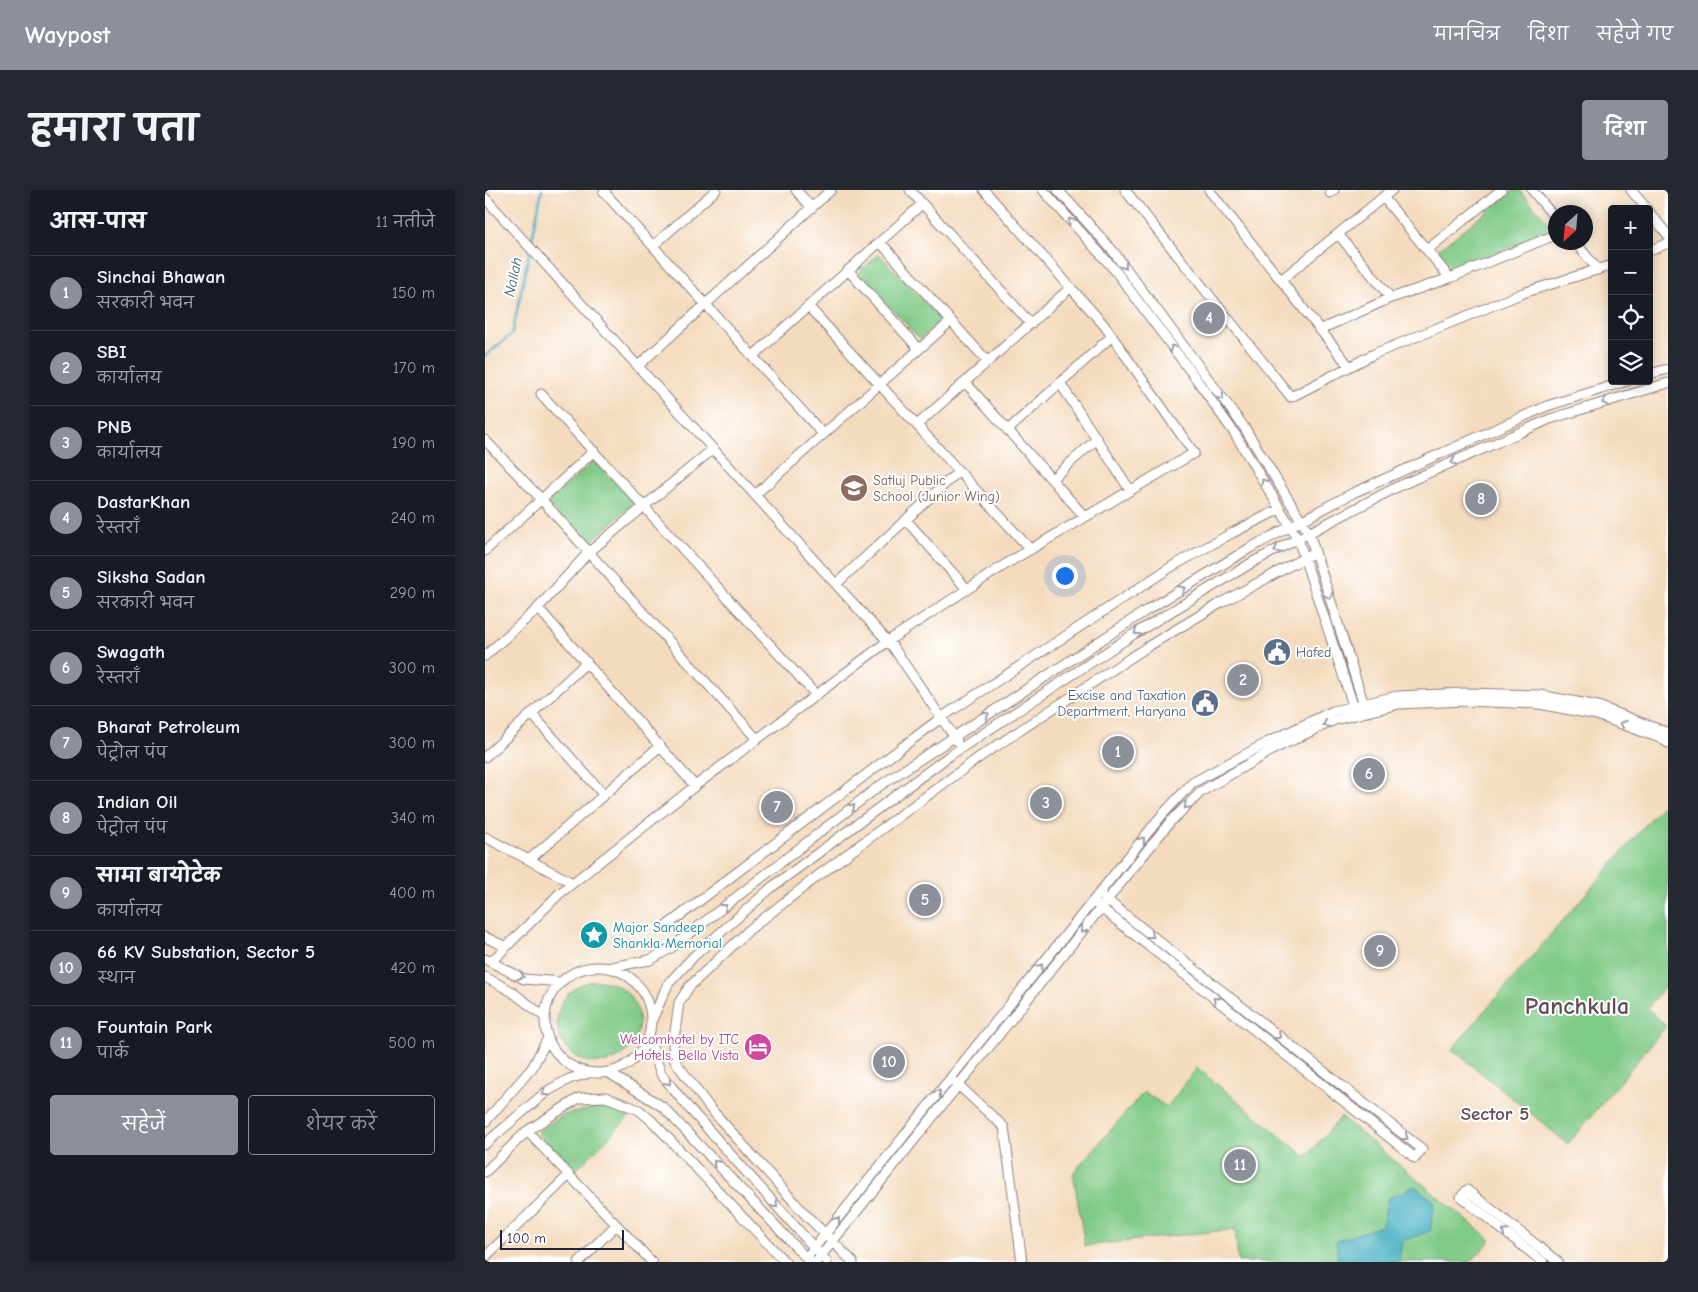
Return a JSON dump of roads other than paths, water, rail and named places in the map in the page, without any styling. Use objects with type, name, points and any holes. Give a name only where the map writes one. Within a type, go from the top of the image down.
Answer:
[{"type":"street","points":[[606,190],[604,192],[823,434]]},
{"type":"street","points":[[653,246],[716,190]]},
{"type":"street","points":[[796,190],[812,208]]},
{"type":"street","points":[[638,366],[831,190]]},
{"type":"street","points":[[909,190],[1031,324]]},
{"type":"street","points":[[561,982],[524,978],[488,961],[506,947],[559,894],[695,786],[888,641],[1030,549],[1194,452],[1112,336],[984,190]]},
{"type":"street","points":[[1043,190],[1114,269],[1197,380],[1235,434],[1291,526],[1304,556],[1355,710]]},
{"type":"street","points":[[1058,190],[1113,251],[1244,427],[1309,533],[1365,707]]},
{"type":"street","points":[[1125,190],[1291,397],[1374,354],[1523,293],[1608,266]]},
{"type":"street","points":[[1209,190],[1349,366]]},
{"type":"street","points":[[1281,280],[1392,190]]},
{"type":"street","points":[[1427,250],[1501,190]]},
{"type":"street","points":[[1532,190],[1548,209]]},
{"type":"street","points":[[1631,190],[1644,205]]},
{"type":"street","points":[[1383,197],[1450,278]]},
{"type":"street","points":[[485,198],[888,641],[961,747]]},
{"type":"street","points":[[753,356],[922,204]]},
{"type":"street","points":[[1653,217],[1668,235]]},
{"type":"street","points":[[1338,234],[1391,298]]},
{"type":"street","points":[[1319,330],[1391,298],[1450,278],[1548,238]]},
{"type":"street","points":[[879,242],[988,362]]},
{"type":"street","points":[[1651,250],[1668,243]]},
{"type":"street","points":[[1582,250],[1598,270]]},
{"type":"street","points":[[848,270],[919,349]]},
{"type":"street","points":[[917,425],[1071,288]]},
{"type":"street","points":[[808,306],[1030,549]]},
{"type":"street","points":[[755,495],[951,321]]},
{"type":"street","points":[[1008,430],[1112,336]]},
{"type":"street","points":[[1653,373],[1668,369]]},
{"type":"street","points":[[965,382],[1085,517]]},
{"type":"street","points":[[1060,383],[1130,490]]},
{"type":"street","points":[[1614,385],[1547,406],[1353,493],[1250,548],[1147,610],[878,787],[671,948],[650,960],[606,968],[588,968],[572,974],[561,982],[549,999],[545,1017],[548,1038],[558,1055],[579,1070],[589,1073],[609,1073],[626,1066],[637,1058],[645,1048],[652,1020],[668,984],[694,956],[772,887],[961,747],[1134,634],[1253,562],[1399,486],[1550,419],[1668,383]]},
{"type":"street","points":[[541,394],[816,695]]},
{"type":"street","points":[[1051,479],[1097,439]]},
{"type":"street","points":[[485,440],[541,499],[757,739]]},
{"type":"street","points":[[485,656],[537,608],[588,553],[713,449]]},
{"type":"street","points":[[485,551],[594,451]]},
{"type":"street","points":[[836,584],[959,471]]},
{"type":"street","points":[[665,927],[942,718],[1171,567],[1280,509]]},
{"type":"street","points":[[906,520],[967,589]]},
{"type":"street","points":[[853,1262],[709,1107],[675,1061],[673,1046],[679,1002],[689,987],[749,930],[819,875],[998,743],[1147,647],[1219,604],[1304,556],[1315,552]]},
{"type":"street","points":[[537,608],[587,662],[695,786]]},
{"type":"street","points":[[485,755],[587,662]]},
{"type":"street","points":[[820,1257],[829,1238],[951,1078],[1163,815],[1192,783],[1274,749],[1355,710],[1397,696],[1465,693],[1540,695],[1598,706],[1668,733]]},
{"type":"street","points":[[1365,707],[1464,701],[1539,704],[1597,715],[1660,738],[1668,743]]},
{"type":"street","points":[[531,713],[604,795]]},
{"type":"street","points":[[529,860],[660,746]]},
{"type":"street","points":[[829,1238],[958,1085],[1170,822],[1195,797],[1236,765]]},
{"type":"street","points":[[485,837],[573,883]]},
{"type":"street","points":[[757,858],[768,872]]},
{"type":"street","points":[[1093,902],[1415,1158],[1421,1149],[1099,894]]},
{"type":"street","points":[[485,937],[506,947]]},
{"type":"street","points":[[714,938],[726,951]]},
{"type":"street","points":[[606,968],[619,971],[635,982],[647,998],[652,1020]]},
{"type":"street","points":[[485,977],[511,991],[545,1017]]},
{"type":"street","points":[[485,1122],[532,1068],[548,1038]]},
{"type":"street","points":[[649,1038],[661,1074],[687,1107],[820,1257]]},
{"type":"street","points":[[485,1144],[545,1092],[569,1080],[589,1073]]},
{"type":"street","points":[[609,1073],[663,1107],[808,1260],[820,1257]]},
{"type":"street","points":[[951,1078],[1004,1128],[1022,1262]]},
{"type":"street","points":[[485,1172],[527,1131],[579,1098],[606,1097],[639,1110],[652,1121],[785,1262]]},
{"type":"street","points":[[652,1121],[663,1107]]},
{"type":"street","points":[[527,1131],[652,1262]]},
{"type":"street","points":[[738,1163],[750,1153]]},
{"type":"street","points":[[485,1257],[569,1175]]},
{"type":"street","points":[[1473,1201],[1543,1262]]},
{"type":"street","points":[[1493,1217],[1558,1262]]},
{"type":"street","points":[[579,1262],[616,1225]]},
{"type":"water","points":[[1415,1186],[1435,1202],[1430,1231],[1402,1241],[1399,1262],[1338,1262],[1336,1241],[1382,1226],[1388,1198]]},
{"type":"waterway","name":"Nallah","points":[[531,244],[542,190]]},
{"type":"waterway","name":"Nallah","points":[[485,356],[512,334],[530,250]]},
{"type":"place","name":"DastarKhan","points":[[1209,318]]},
{"type":"place","name":"Satluj Public School (Junior Wing)","points":[[854,488]]},
{"type":"place","name":"Indian Oil","points":[[1481,499]]},
{"type":"place","name":"Hafed","points":[[1277,652]]},
{"type":"place","name":"SBI","points":[[1243,680]]},
{"type":"place","name":"Excise and Taxation Department, Haryana","points":[[1205,703]]},
{"type":"place","name":"Sinchai Bhawan","points":[[1118,752]]},
{"type":"place","name":"Swagath","points":[[1369,774]]},
{"type":"place","name":"PNB","points":[[1046,803]]},
{"type":"place","name":"Bharat Petroleum","points":[[777,807]]},
{"type":"place","name":"Siksha Sadan","points":[[925,900]]},
{"type":"place","name":"Major Sandeep Shankla Memorial","points":[[594,935]]},
{"type":"place","name":"सामा बायोटेक","points":[[1380,951]]},
{"type":"place","name":"Welcomhotel by ITC Hotels, Bella Vista","points":[[758,1047]]},
{"type":"place","name":"66 KV Substation, Sector 5","points":[[889,1062]]},
{"type":"place","name":"Fountain Park","points":[[1240,1165]]},
{"type":"district","name":"Panchkula","points":[[1577,1006]]},
{"type":"district","name":"Sector 5","points":[[1495,1114]]}]
